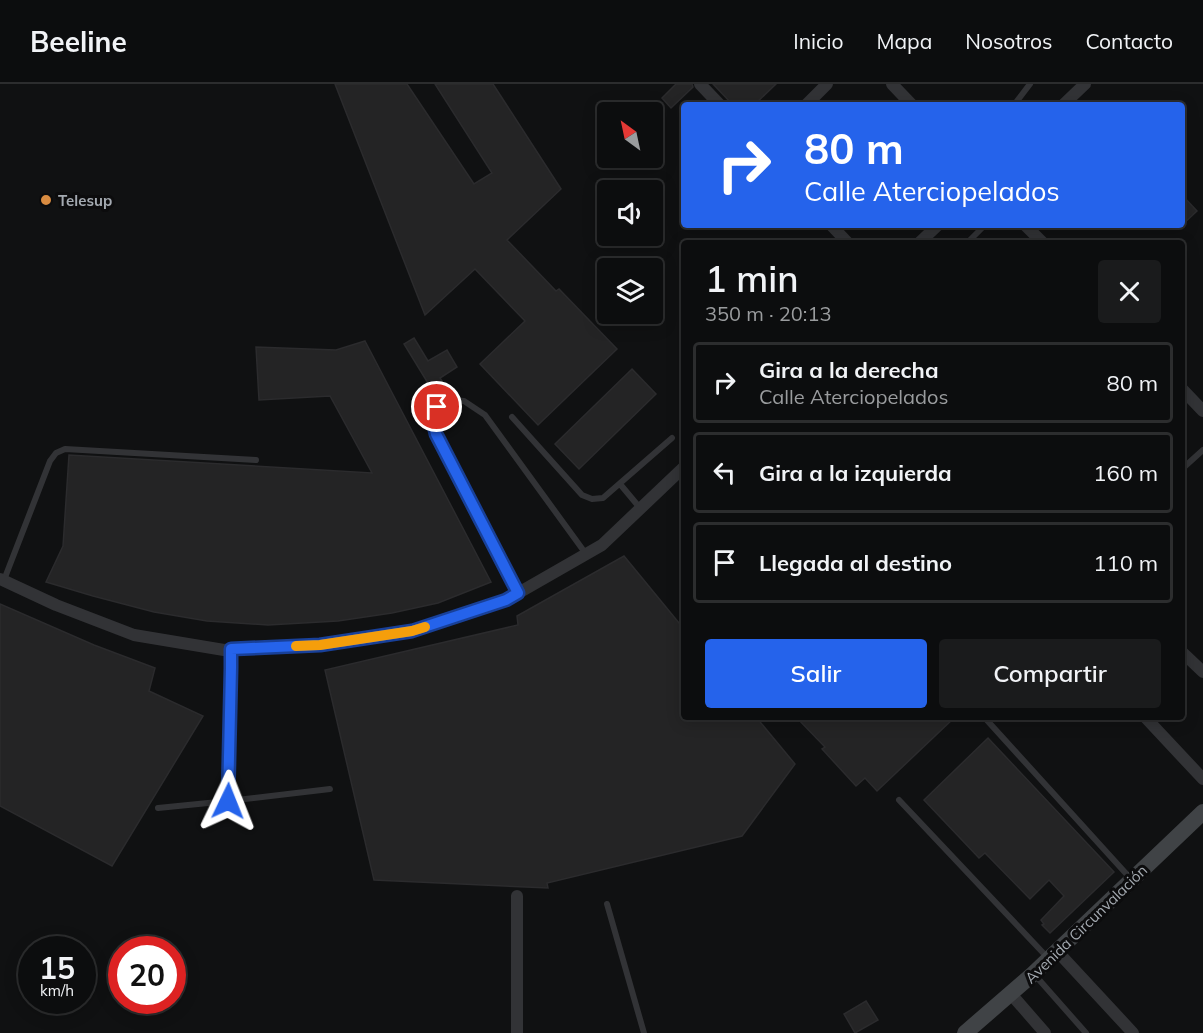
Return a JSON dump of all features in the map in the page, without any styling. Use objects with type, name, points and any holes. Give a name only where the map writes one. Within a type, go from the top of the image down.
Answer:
[{"type":"street","points":[[700,84],[717,102]]},
{"type":"street","points":[[809,102],[827,84]]},
{"type":"street","points":[[892,84],[909,102]]},
{"type":"street","points":[[1066,102],[1084,84]]},
{"type":"street","points":[[834,228],[845,240]]},
{"type":"street","points":[[922,240],[935,228]]},
{"type":"street","points":[[1028,228],[1039,240]]},
{"type":"street","points":[[1185,392],[1203,411]]},
{"type":"street","points":[[2,580],[56,605],[134,635],[224,650],[320,645],[412,631],[506,600],[602,545],[681,470]]},
{"type":"street","points":[[1185,655],[1203,672]]},
{"type":"street","points":[[1148,720],[1203,779]]},
{"type":"street","name":"Avenida Circunvalación","points":[[965,1033],[1033,974],[1203,812]]},
{"type":"street","points":[[517,896],[517,1033]]},
{"type":"street","points":[[1053,955],[1133,1033]]},
{"type":"street","points":[[1011,994],[1046,1033]]},
{"type":"lane","points":[[1016,102],[1030,84]]},
{"type":"lane","points":[[970,240],[982,228]]},
{"type":"lane","points":[[518,593],[436,434],[432,418],[437,407],[450,400],[464,401],[484,416],[586,554]]},
{"type":"lane","points":[[512,417],[582,495],[592,499],[603,498],[672,438]]},
{"type":"lane","points":[[2,580],[50,460],[64,449],[256,460]]},
{"type":"lane","points":[[1185,466],[1203,450]]},
{"type":"lane","points":[[620,484],[640,509]]},
{"type":"lane","points":[[228,801],[231,649]]},
{"type":"lane","points":[[987,720],[1132,880]]},
{"type":"lane","points":[[158,808],[330,789]]},
{"type":"lane","points":[[900,800],[1040,948],[1053,955]]},
{"type":"lane","points":[[607,904],[644,1033]]},
{"type":"lane","points":[[1033,974],[1086,1033]]},
{"type":"building","points":[[335,84],[407,84],[474,184],[492,173],[435,84],[493,84],[561,189],[507,240],[617,349],[538,425],[480,364],[525,321],[475,269],[425,315]]},
{"type":"building","points":[[676,84],[692,84],[693,87],[671,108],[662,98]]},
{"type":"building","points":[[713,84],[776,84],[757,102],[730,102]]},
{"type":"building","points":[[1185,198],[1197,211],[1185,222]]},
{"type":"building","points":[[414,338],[428,361],[447,350],[457,367],[440,378],[448,391],[437,398],[404,344]]},
{"type":"building","points":[[365,341],[491,582],[438,603],[392,613],[338,621],[268,625],[207,621],[154,612],[46,582],[63,546],[69,455],[372,473],[330,396],[259,400],[256,347],[336,350]]},
{"type":"building","points":[[632,369],[656,394],[579,469],[555,444]]},
{"type":"building","points":[[624,556],[681,625],[681,720],[758,720],[795,764],[742,836],[547,883],[548,888],[374,880],[325,670],[518,625],[517,616]]},
{"type":"building","points":[[0,604],[94,645],[155,668],[149,691],[203,716],[112,866],[0,806]]},
{"type":"building","points":[[799,720],[952,720],[877,791],[865,778],[856,786],[822,749],[825,747]]},
{"type":"building","points":[[988,738],[1114,872],[1050,933],[1042,925],[1044,924],[1041,920],[1064,896],[1049,880],[1030,899],[985,853],[979,858],[924,800]]},
{"type":"building","points":[[866,1001],[878,1020],[855,1033],[844,1014]]},
{"type":"slow traffic","points":[[296,646],[320,645],[425,627]]},
{"type":"place","name":"Telesup","points":[[46,200]]},
{"type":"route","points":[[228,801],[231,649],[320,645],[412,631],[506,600],[518,593],[436,434],[432,418],[437,407]]}]
